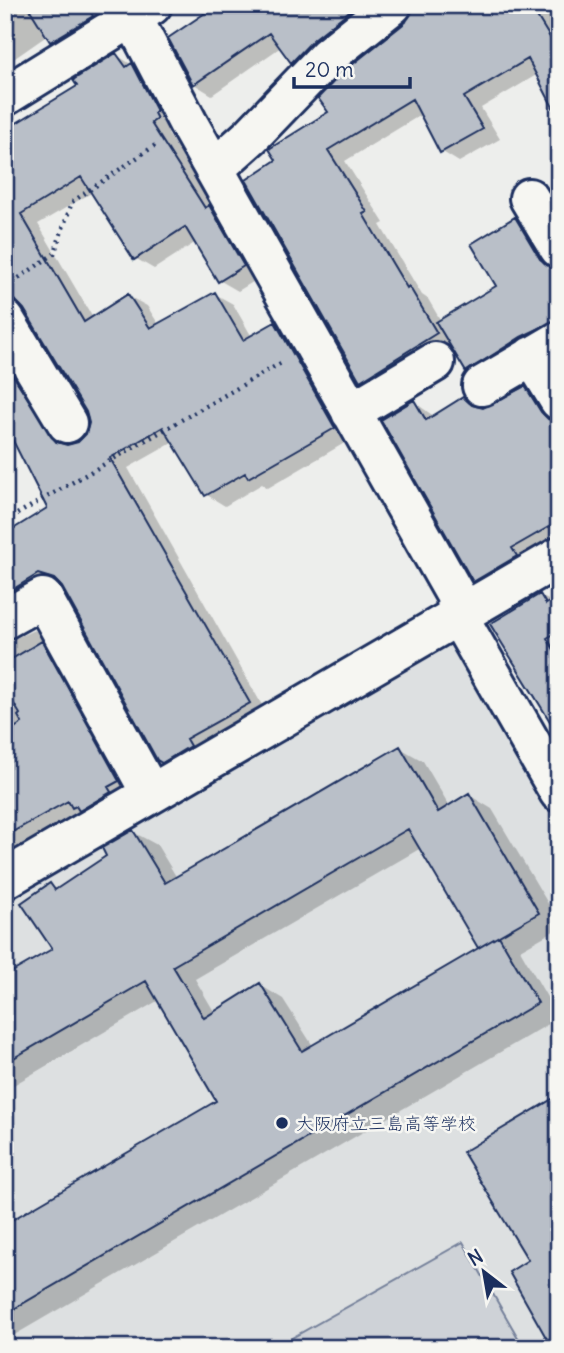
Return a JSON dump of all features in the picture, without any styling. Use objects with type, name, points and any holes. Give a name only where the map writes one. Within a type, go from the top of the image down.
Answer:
[{"type":"street","points":[[214,169],[251,136],[328,56],[392,5]]},
{"type":"street","points":[[5,96],[137,10],[188,123],[456,596],[457,614],[559,792]]},
{"type":"street","points":[[529,198],[559,248]]},
{"type":"street","points":[[5,320],[67,423]]},
{"type":"street","points":[[482,386],[546,349],[559,400]]},
{"type":"street","points":[[351,412],[435,362]]},
{"type":"street","points":[[5,879],[457,614],[558,558]]},
{"type":"street","points":[[5,619],[43,598],[151,794]]},
{"type":"path","points":[[12,283],[54,254],[72,202],[188,123]]},
{"type":"path","points":[[5,521],[313,345]]},
{"type":"shaded area","name":"大阪府立三島高等学校","points":[[436,639],[456,644],[559,823],[559,1348],[5,1348],[5,898]]},
{"type":"shaded area","points":[[463,1242],[524,1348],[274,1348]]},
{"type":"building","points":[[27,5],[86,5],[93,16],[50,42]]},
{"type":"building","points":[[217,5],[357,5],[314,39],[291,63],[269,33],[193,85],[168,38]]},
{"type":"building","points":[[413,5],[530,5],[559,52],[559,119],[528,59],[464,97],[483,129],[440,153],[412,99],[328,150],[367,212],[363,214],[407,288],[409,286],[437,333],[360,381],[246,180],[276,160],[269,149],[328,112],[318,98],[343,72],[406,22]]},
{"type":"building","points":[[116,53],[126,67],[132,63],[157,111],[154,113],[157,119],[151,123],[205,208],[209,205],[244,266],[218,282],[185,227],[134,260],[81,177],[21,214],[84,322],[128,294],[150,328],[215,292],[243,340],[275,322],[335,428],[248,478],[245,473],[205,496],[163,427],[110,458],[250,703],[186,739],[190,746],[162,763],[157,760],[62,587],[54,579],[38,574],[5,594],[5,534],[47,508],[5,425],[5,363],[56,442],[67,445],[78,442],[86,434],[89,423],[86,412],[24,309],[16,301],[5,298],[5,130],[77,86],[73,80]]},
{"type":"building","points":[[515,217],[540,259],[552,268],[559,279],[559,319],[521,337],[466,372],[436,322],[496,286],[471,244]]},
{"type":"building","points":[[525,386],[541,412],[548,419],[559,422],[559,521],[512,548],[517,556],[473,582],[381,420],[414,400],[426,420],[463,397],[472,405],[483,408]]},
{"type":"building","points":[[540,594],[546,604],[559,596],[559,631],[547,638],[559,658],[559,736],[490,624]]},
{"type":"building","points":[[42,641],[119,781],[108,787],[111,792],[79,811],[76,806],[72,808],[68,801],[5,836],[5,734],[22,723],[18,716],[20,714],[5,689],[5,663]]},
{"type":"building","points":[[400,746],[438,812],[469,793],[539,913],[478,948],[408,829],[173,966],[204,1018],[260,983],[302,1051],[499,936],[538,1003],[5,1314],[5,1224],[216,1101],[146,981],[5,1063],[5,976],[52,949],[21,903],[50,883],[55,890],[106,856],[102,848],[133,830],[165,883]]},
{"type":"building","points":[[559,1095],[559,1348],[552,1348],[509,1272],[528,1260],[463,1152]]},
{"type":"place","name":"大阪府立三島高等学校","points":[[282,1123]]}]
